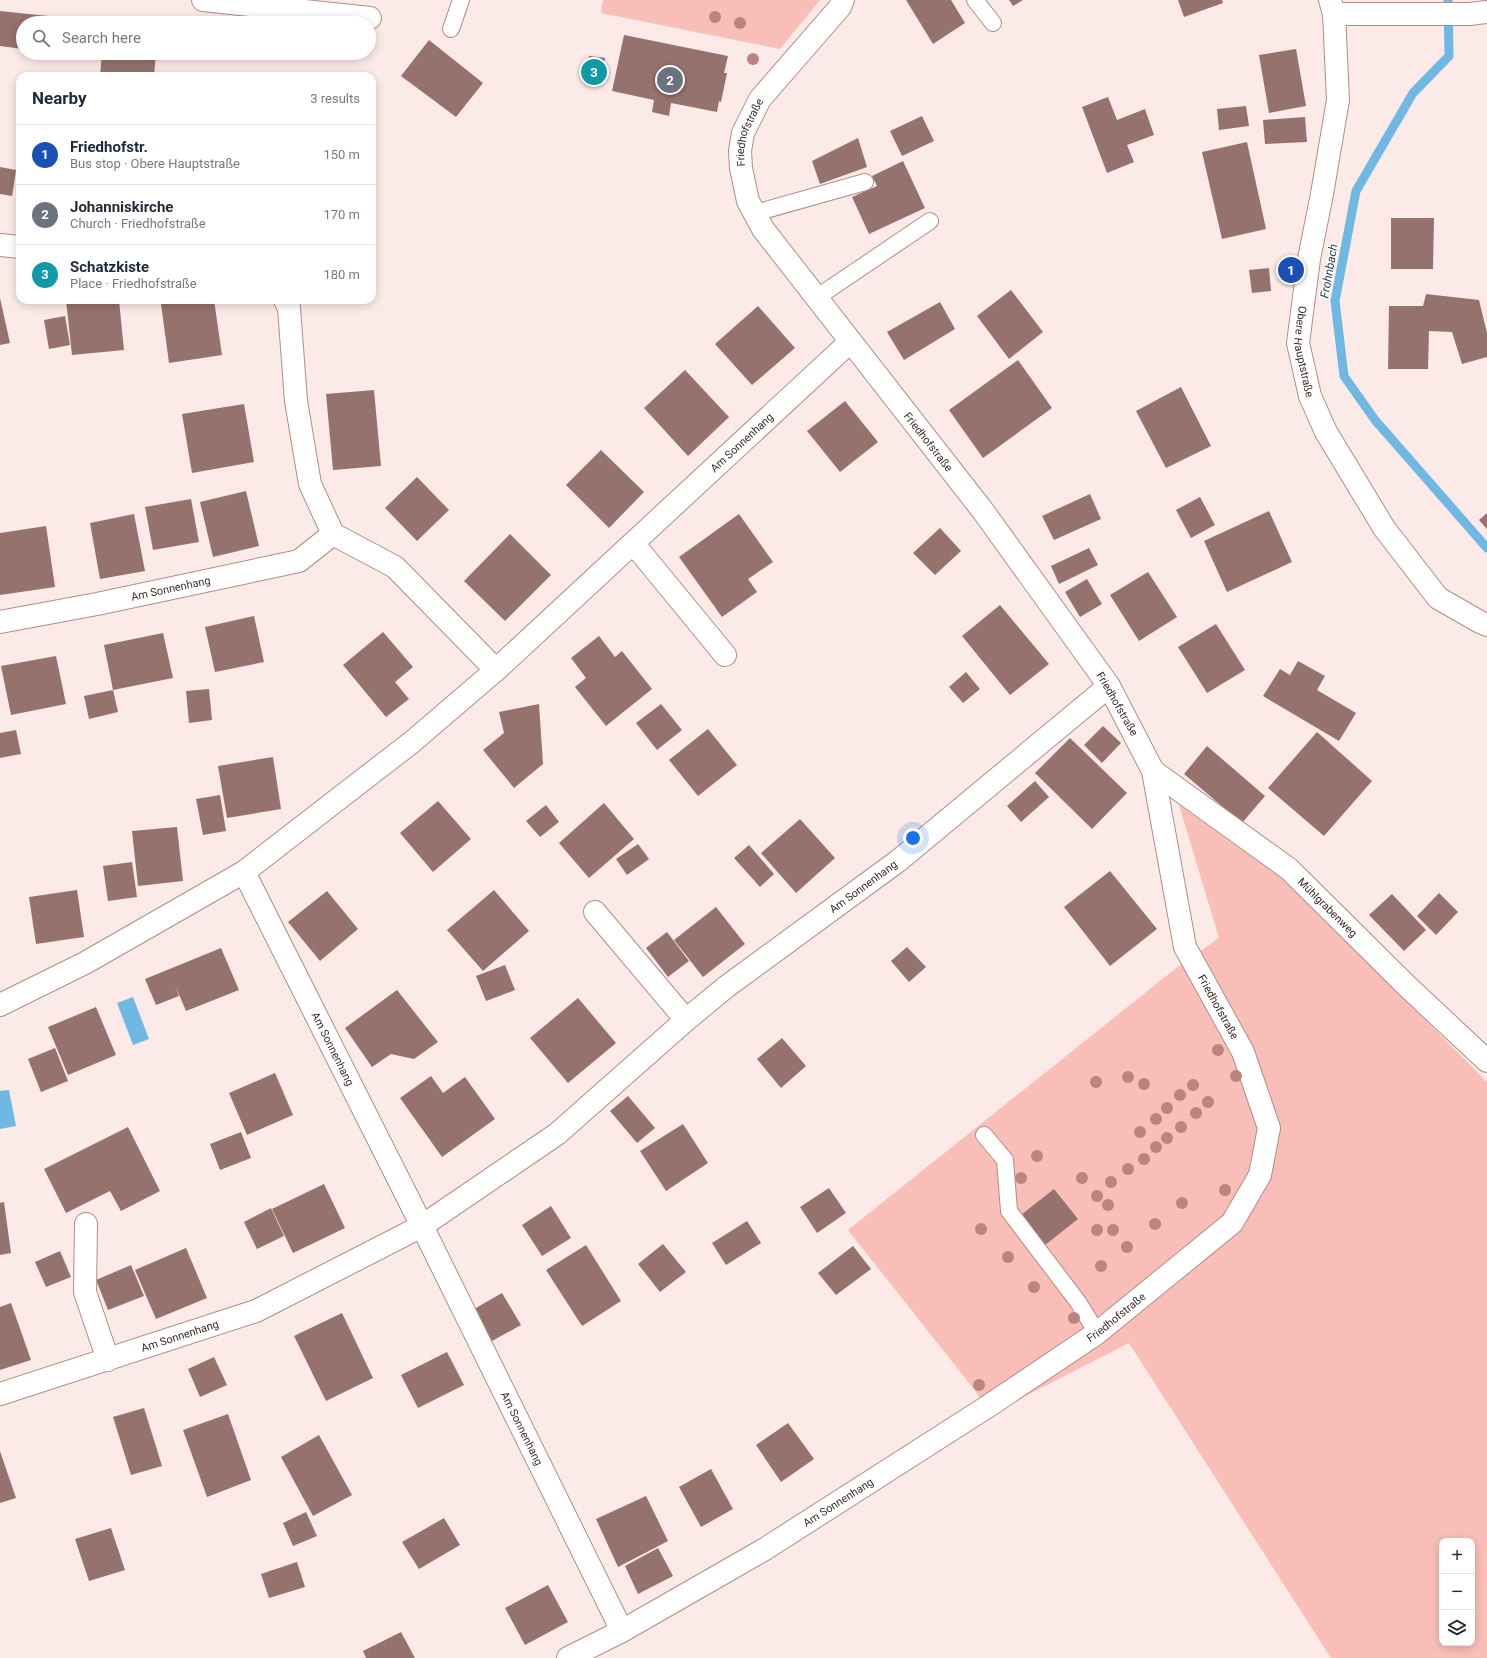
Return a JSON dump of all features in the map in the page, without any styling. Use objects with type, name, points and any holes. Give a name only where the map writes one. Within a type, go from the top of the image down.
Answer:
[{"type":"street","points":[[203,0],[351,16]]},
{"type":"street","name":"Friedhofstraße","points":[[843,0],[840,7],[760,98],[743,133],[740,151],[741,168],[748,201],[763,229],[983,511],[1109,686],[1153,771],[1185,947],[1243,1052],[1269,1128],[1260,1175],[1232,1223],[1097,1333],[990,1405]]},
{"type":"street","points":[[1432,13],[1450,0]]},
{"type":"street","name":"Obere Hauptstraße","points":[[1478,13],[1432,13],[1332,7],[1338,100],[1309,259],[1298,343],[1310,396],[1326,432],[1384,528],[1438,598],[1487,625]]},
{"type":"street","points":[[0,245],[16,247]]},
{"type":"street","points":[[287,304],[289,308],[296,401],[310,484],[333,534],[395,567],[496,670]]},
{"type":"street","name":"Am Sonnenhang","points":[[0,1005],[86,963],[244,872],[412,742],[496,670],[850,342]]},
{"type":"street","name":"Am Sonnenhang","points":[[0,622],[97,604],[299,561],[333,534]]},
{"type":"street","points":[[633,543],[725,655]]},
{"type":"street","name":"Am Sonnenhang","points":[[0,1394],[256,1311],[422,1226],[557,1134],[686,1020],[726,987],[898,860],[1109,686]]},
{"type":"street","name":"Mühlgrabenweg","points":[[1153,771],[1289,869],[1407,986],[1487,1061]]},
{"type":"street","name":"Am Sonnenhang","points":[[244,872],[422,1226],[622,1631]]},
{"type":"street","points":[[595,912],[686,1020]]},
{"type":"street","points":[[86,1224],[85,1292],[108,1360]]},
{"type":"street","name":"Am Sonnenhang","points":[[568,1658],[622,1631],[765,1549],[990,1405]]},
{"type":"lane","points":[[451,29],[461,0]]},
{"type":"lane","points":[[975,0],[993,23]]},
{"type":"lane","points":[[755,213],[865,182]]},
{"type":"lane","points":[[816,298],[930,221]]},
{"type":"lane","points":[[984,1134],[1006,1160],[1009,1211],[1078,1302],[1097,1333]]},
{"type":"shaded area","points":[[603,0],[820,0],[780,49],[601,13]]},
{"type":"shaded area","points":[[1179,805],[1294,887],[1487,1082],[1487,1658],[1331,1658],[1129,1343],[988,1415],[977,1393],[848,1230],[1175,969],[1219,938]]},
{"type":"water","points":[[133,997],[149,1039],[133,1045],[117,1003]]},
{"type":"water","points":[[9,1090],[16,1126],[0,1129],[0,1091]]},
{"type":"building","points":[[906,0],[951,0],[965,23],[933,44]]},
{"type":"building","points":[[1009,0],[1023,0],[1013,6]]},
{"type":"building","points":[[1178,0],[1222,0],[1223,3],[1184,17]]},
{"type":"building","points":[[0,11],[48,16],[16,16],[16,48],[0,46]]},
{"type":"building","points":[[624,35],[728,56],[724,73],[727,73],[721,102],[719,101],[717,112],[671,103],[669,116],[652,112],[654,100],[612,91]]},
{"type":"building","points":[[429,40],[483,83],[456,117],[401,76]]},
{"type":"building","points":[[1296,49],[1306,106],[1269,113],[1259,55]]},
{"type":"building","points":[[589,56],[605,58],[601,84],[585,81]]},
{"type":"building","points":[[101,60],[155,60],[154,72],[100,72]]},
{"type":"building","points":[[1108,97],[1117,120],[1145,109],[1154,135],[1127,145],[1134,162],[1107,173],[1082,107]]},
{"type":"building","points":[[1246,106],[1249,126],[1219,130],[1217,109]]},
{"type":"building","points":[[922,116],[934,141],[902,156],[890,131]]},
{"type":"building","points":[[1305,117],[1307,142],[1265,144],[1263,120]]},
{"type":"building","points":[[858,138],[867,167],[820,184],[812,161]]},
{"type":"building","points":[[1247,142],[1266,229],[1222,239],[1202,152]]},
{"type":"building","points":[[903,161],[925,208],[869,234],[852,197],[877,186],[872,176]]},
{"type":"building","points":[[0,167],[16,170],[12,196],[0,194]]},
{"type":"building","points":[[1391,218],[1434,218],[1433,269],[1391,269]]},
{"type":"building","points":[[1269,268],[1271,291],[1252,293],[1249,270]]},
{"type":"building","points":[[1011,290],[1043,332],[1009,359],[977,316]]},
{"type":"building","points":[[1426,294],[1479,300],[1487,333],[1487,357],[1462,364],[1452,332],[1429,331],[1428,369],[1388,369],[1389,306],[1423,306]]},
{"type":"building","points":[[0,298],[10,343],[0,345]]},
{"type":"building","points":[[940,302],[955,329],[904,360],[887,332]]},
{"type":"building","points":[[66,304],[119,304],[124,350],[72,355]]},
{"type":"building","points":[[161,304],[215,304],[222,355],[169,363]]},
{"type":"building","points":[[758,306],[795,348],[752,385],[715,344]]},
{"type":"building","points":[[65,316],[70,345],[49,349],[44,320]]},
{"type":"building","points":[[1018,360],[1052,408],[983,458],[949,410]]},
{"type":"building","points":[[685,370],[729,417],[688,456],[644,408]]},
{"type":"building","points":[[1181,387],[1211,446],[1166,468],[1136,411]]},
{"type":"building","points":[[374,390],[381,466],[333,470],[326,394]]},
{"type":"building","points":[[845,401],[878,442],[840,472],[807,431]]},
{"type":"building","points":[[244,404],[254,462],[192,473],[182,414]]},
{"type":"building","points":[[601,450],[644,492],[609,528],[566,485]]},
{"type":"building","points":[[417,477],[449,510],[417,541],[385,508]]},
{"type":"building","points":[[246,491],[259,546],[213,557],[200,502]]},
{"type":"building","points":[[1090,494],[1101,519],[1054,540],[1042,516]]},
{"type":"building","points":[[1200,497],[1215,525],[1191,538],[1176,510]]},
{"type":"building","points":[[191,499],[199,542],[153,550],[145,507]]},
{"type":"building","points":[[1269,511],[1292,562],[1227,592],[1204,541]]},
{"type":"building","points":[[1487,513],[1487,529],[1479,520]]},
{"type":"building","points":[[134,514],[145,571],[100,579],[90,523]]},
{"type":"building","points":[[739,514],[773,562],[748,579],[757,592],[722,617],[679,557]]},
{"type":"building","points":[[46,526],[55,587],[0,595],[0,533]]},
{"type":"building","points":[[940,528],[961,551],[935,575],[913,553]]},
{"type":"building","points":[[510,534],[551,575],[505,621],[464,581]]},
{"type":"building","points":[[1089,548],[1098,565],[1059,584],[1051,566]]},
{"type":"building","points":[[1148,572],[1177,617],[1139,641],[1110,595]]},
{"type":"building","points":[[1087,579],[1102,604],[1080,617],[1065,592]]},
{"type":"building","points":[[1000,605],[1049,664],[1010,695],[962,636]]},
{"type":"building","points":[[254,616],[264,662],[215,672],[205,627]]},
{"type":"building","points":[[1216,624],[1245,670],[1207,693],[1178,647]]},
{"type":"building","points":[[383,632],[413,667],[395,682],[409,699],[386,717],[343,665]]},
{"type":"building","points":[[163,633],[173,678],[113,690],[104,645]]},
{"type":"building","points":[[599,636],[615,657],[622,651],[652,689],[606,726],[575,687],[586,678],[571,658]]},
{"type":"building","points":[[56,656],[66,704],[11,715],[1,666]]},
{"type":"building","points":[[1298,661],[1325,676],[1317,690],[1356,713],[1339,741],[1263,696],[1280,669],[1290,675]]},
{"type":"building","points":[[966,672],[980,689],[963,703],[949,687]]},
{"type":"building","points":[[209,689],[212,720],[189,723],[186,691]]},
{"type":"building","points":[[113,690],[118,712],[89,719],[84,696]]},
{"type":"building","points":[[539,704],[543,764],[514,788],[483,750],[504,733],[499,712]]},
{"type":"building","points":[[661,704],[682,730],[657,750],[636,723]]},
{"type":"building","points":[[1103,726],[1121,743],[1102,763],[1084,745]]},
{"type":"building","points":[[708,729],[737,765],[698,796],[669,760]]},
{"type":"building","points":[[16,730],[21,754],[0,758],[0,733]]},
{"type":"building","points":[[1317,732],[1372,781],[1324,836],[1268,788]]},
{"type":"building","points":[[1070,738],[1127,793],[1092,829],[1035,773]]},
{"type":"building","points":[[1207,746],[1265,796],[1242,823],[1184,774]]},
{"type":"building","points":[[273,757],[281,809],[227,818],[218,766]]},
{"type":"building","points":[[1035,781],[1049,797],[1021,822],[1007,806]]},
{"type":"building","points":[[220,795],[226,831],[203,835],[196,799]]},
{"type":"building","points":[[438,801],[471,839],[433,872],[400,833]]},
{"type":"building","points":[[604,803],[634,839],[589,878],[559,843]]},
{"type":"building","points":[[546,805],[559,822],[540,837],[526,821]]},
{"type":"building","points":[[800,819],[835,858],[796,893],[761,853]]},
{"type":"building","points":[[177,827],[183,881],[138,886],[132,831]]},
{"type":"building","points":[[638,844],[649,859],[627,875],[616,859]]},
{"type":"building","points":[[749,845],[774,874],[760,887],[734,858]]},
{"type":"building","points":[[132,862],[137,897],[108,901],[103,866]]},
{"type":"building","points":[[1110,871],[1157,929],[1110,966],[1064,907]]},
{"type":"building","points":[[77,890],[84,937],[36,944],[29,897]]},
{"type":"building","points":[[494,890],[529,931],[483,971],[447,930]]},
{"type":"building","points":[[327,891],[358,929],[320,961],[288,922]]},
{"type":"building","points":[[1439,893],[1458,912],[1436,935],[1417,916]]},
{"type":"building","points":[[1392,894],[1426,930],[1404,951],[1369,915]]},
{"type":"building","points":[[716,907],[745,944],[703,977],[674,940]]},
{"type":"building","points":[[667,932],[689,961],[668,977],[646,948]]},
{"type":"building","points":[[907,947],[926,967],[909,982],[891,961]]},
{"type":"building","points":[[221,948],[239,990],[186,1011],[175,985],[179,996],[156,1005],[145,979]]},
{"type":"building","points":[[505,965],[515,990],[486,1001],[476,976]]},
{"type":"building","points":[[397,990],[438,1042],[414,1059],[391,1054],[372,1067],[345,1028]]},
{"type":"building","points":[[578,998],[616,1043],[568,1083],[530,1038]]},
{"type":"building","points":[[96,1007],[116,1055],[68,1075],[48,1027]]},
{"type":"building","points":[[782,1038],[806,1066],[781,1088],[757,1059]]},
{"type":"building","points":[[55,1048],[68,1081],[41,1092],[28,1059]]},
{"type":"building","points":[[275,1073],[293,1115],[247,1135],[229,1093]]},
{"type":"building","points":[[431,1076],[443,1093],[465,1077],[495,1119],[442,1157],[400,1098]]},
{"type":"building","points":[[628,1096],[655,1128],[637,1143],[610,1111]]},
{"type":"building","points":[[683,1124],[708,1163],[666,1191],[640,1151]]},
{"type":"building","points":[[128,1127],[160,1191],[121,1211],[110,1191],[66,1213],[44,1169]]},
{"type":"building","points":[[241,1132],[251,1158],[220,1170],[210,1144]]},
{"type":"building","points":[[324,1184],[345,1228],[293,1253],[272,1209]]},
{"type":"building","points":[[829,1188],[846,1213],[817,1233],[800,1207]]},
{"type":"building","points":[[1054,1189],[1078,1219],[1045,1245],[1021,1215]]},
{"type":"building","points":[[4,1202],[11,1253],[0,1255],[0,1203]]},
{"type":"building","points":[[551,1206],[571,1238],[542,1256],[522,1225]]},
{"type":"building","points":[[271,1208],[284,1236],[257,1249],[244,1222]]},
{"type":"building","points":[[747,1221],[761,1243],[726,1265],[712,1243]]},
{"type":"building","points":[[663,1244],[686,1272],[660,1292],[638,1264]]},
{"type":"building","points":[[586,1245],[621,1301],[582,1326],[546,1270]]},
{"type":"building","points":[[853,1246],[871,1269],[836,1295],[818,1273]]},
{"type":"building","points":[[186,1248],[207,1298],[156,1319],[135,1270]]},
{"type":"building","points":[[60,1251],[71,1277],[46,1287],[35,1262]]},
{"type":"building","points":[[131,1265],[144,1296],[108,1310],[96,1280]]},
{"type":"building","points":[[502,1293],[521,1325],[492,1341],[474,1309]]},
{"type":"building","points":[[11,1303],[31,1360],[0,1370],[0,1307]]},
{"type":"building","points":[[342,1313],[373,1378],[326,1401],[294,1336]]},
{"type":"building","points":[[447,1352],[464,1385],[418,1408],[401,1375]]},
{"type":"building","points":[[214,1357],[227,1385],[200,1397],[188,1369]]},
{"type":"building","points":[[144,1408],[162,1466],[131,1475],[113,1417]]},
{"type":"building","points":[[228,1414],[251,1480],[207,1497],[183,1430]]},
{"type":"building","points":[[788,1423],[814,1459],[781,1482],[756,1445]]},
{"type":"building","points":[[319,1435],[352,1495],[313,1516],[281,1457]]},
{"type":"building","points":[[0,1451],[16,1498],[0,1503]]},
{"type":"building","points":[[711,1469],[733,1509],[701,1527],[679,1487]]},
{"type":"building","points":[[646,1496],[668,1541],[618,1567],[596,1519]]},
{"type":"building","points":[[306,1512],[317,1536],[293,1546],[283,1523]]},
{"type":"building","points":[[444,1518],[460,1545],[419,1569],[402,1542]]},
{"type":"building","points":[[111,1528],[125,1570],[89,1581],[75,1539]]},
{"type":"building","points":[[658,1548],[673,1576],[638,1594],[625,1566]]},
{"type":"building","points":[[297,1562],[305,1587],[269,1598],[261,1574]]},
{"type":"building","points":[[548,1585],[568,1622],[525,1645],[505,1608]]},
{"type":"building","points":[[401,1632],[415,1658],[366,1658],[363,1651]]},
{"type":"waterway","name":"Frohnbach","points":[[1448,0],[1449,56],[1413,93],[1356,191],[1335,301],[1344,376],[1375,420],[1487,548]]},
{"type":"place","name":"Schatzkiste","points":[[594,72]]},
{"type":"place","name":"Johanniskirche","points":[[670,80]]},
{"type":"place","name":"Friedhofstr.","points":[[1291,270]]}]
